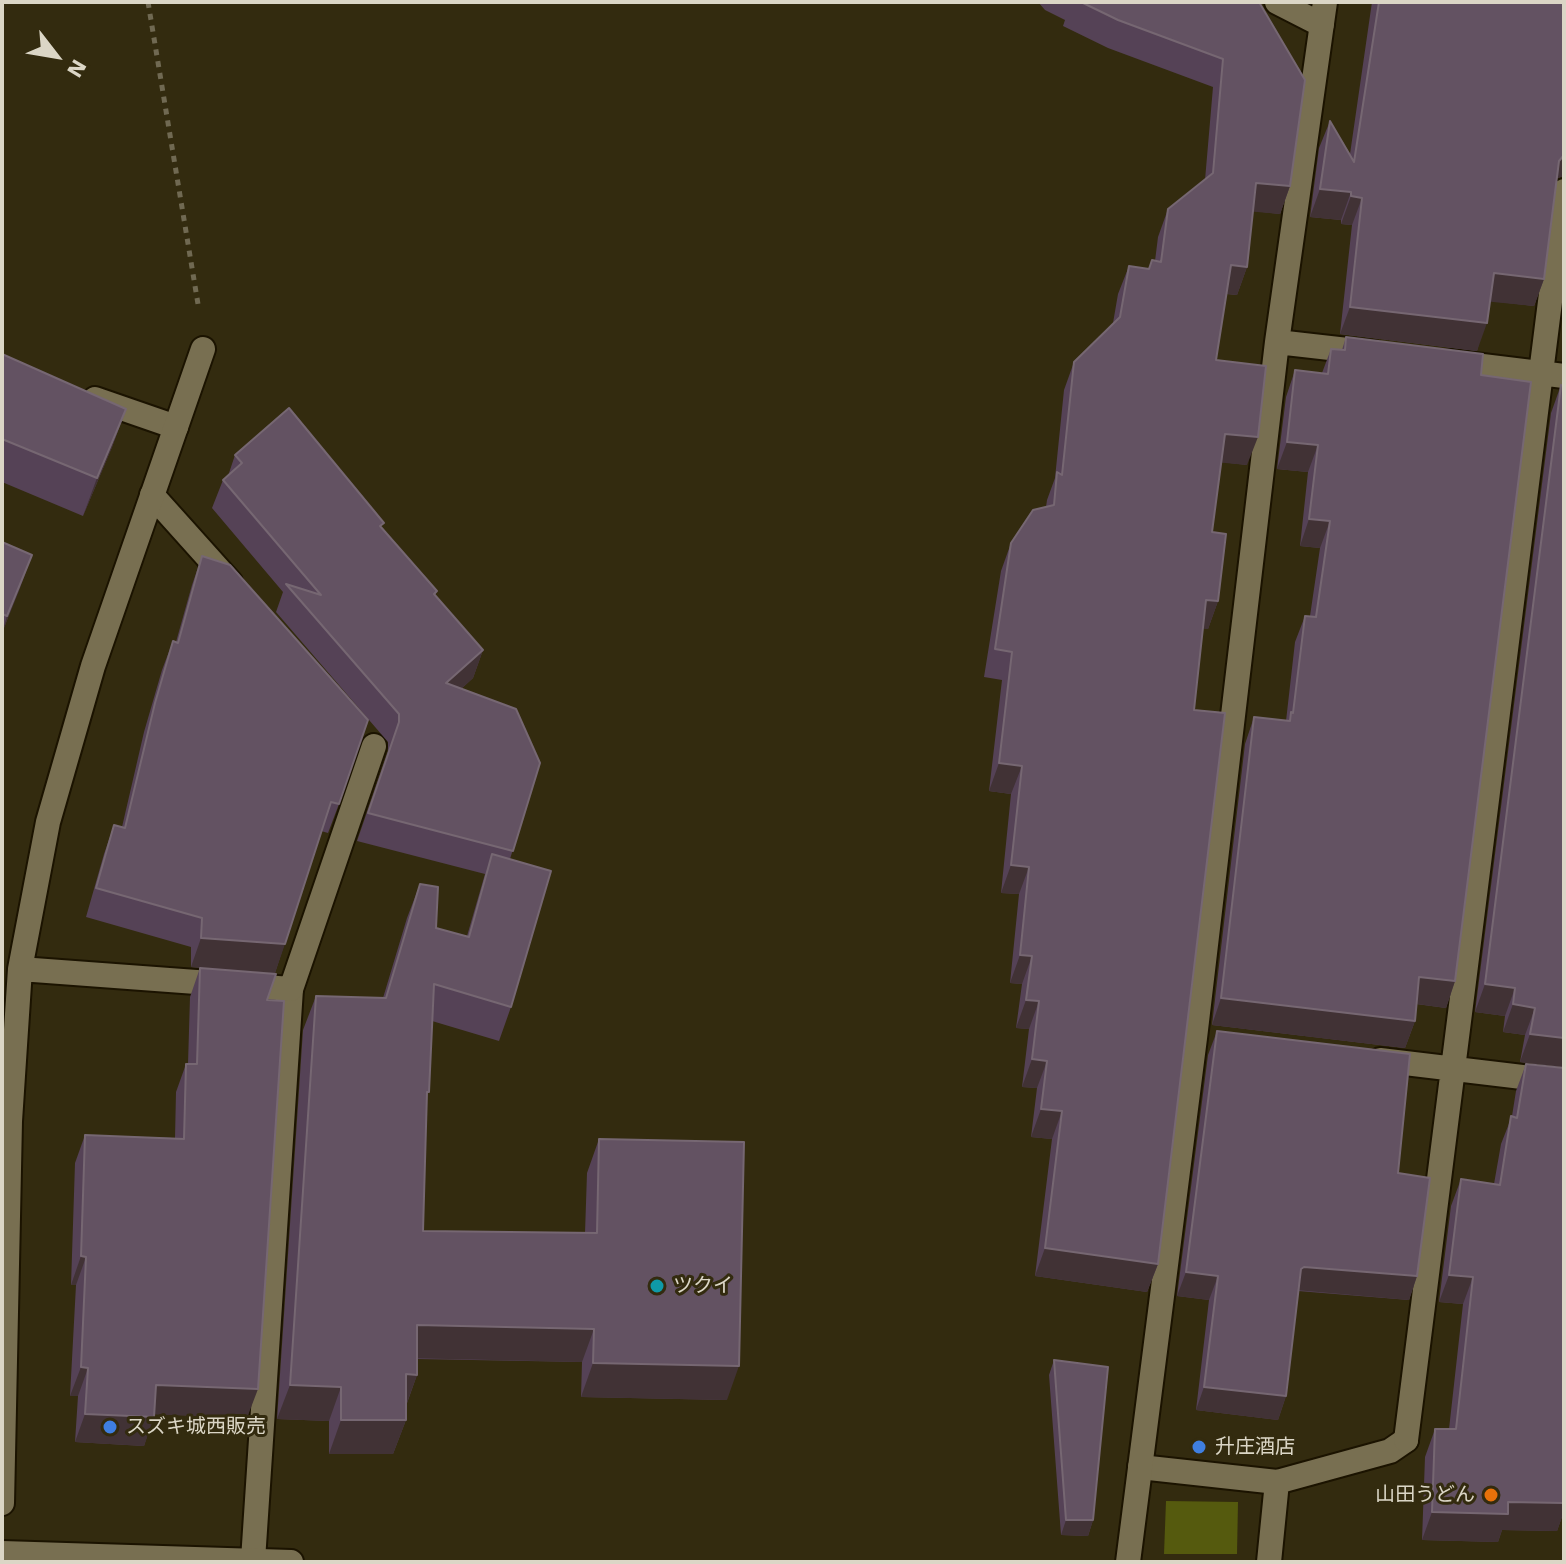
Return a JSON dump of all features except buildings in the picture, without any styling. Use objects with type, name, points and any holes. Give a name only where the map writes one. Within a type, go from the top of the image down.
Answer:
[{"type":"street","points":[[1128,1562],[1195,1038],[1277,342],[1323,13],[1277,2]]},
{"type":"street","points":[[1140,1467],[1277,1482],[1390,1451],[1406,1440],[1453,1069],[1552,374],[1564,191]]},
{"type":"street","points":[[1277,342],[1401,356]]},
{"type":"street","points":[[2,1503],[10,1121],[20,969],[48,822],[93,666],[203,349]]},
{"type":"street","points":[[1432,360],[1552,374]]},
{"type":"street","points":[[75,391],[176,427]]},
{"type":"street","points":[[152,495],[247,602]]},
{"type":"street","points":[[253,1560],[291,989],[369,740]]},
{"type":"street","points":[[20,969],[291,989]]},
{"type":"street","points":[[1195,1038],[1226,1042]]},
{"type":"street","points":[[1362,1058],[1564,1082]]},
{"type":"street","points":[[1269,1562],[1277,1482]]},
{"type":"street","points":[[2,1553],[291,1562]]},
{"type":"path","points":[[148,2],[192,262],[203,349]]},
{"type":"shaded area","points":[[1166,1501],[1238,1502],[1237,1554],[1164,1554]]},
{"type":"place","name":"ツクイ","points":[[657,1286]]},
{"type":"place","name":"スズキ城西販売","points":[[110,1427]]},
{"type":"place","name":"升庄酒店","points":[[1199,1447]]},
{"type":"place","name":"山田うどん","points":[[1491,1495]]}]
